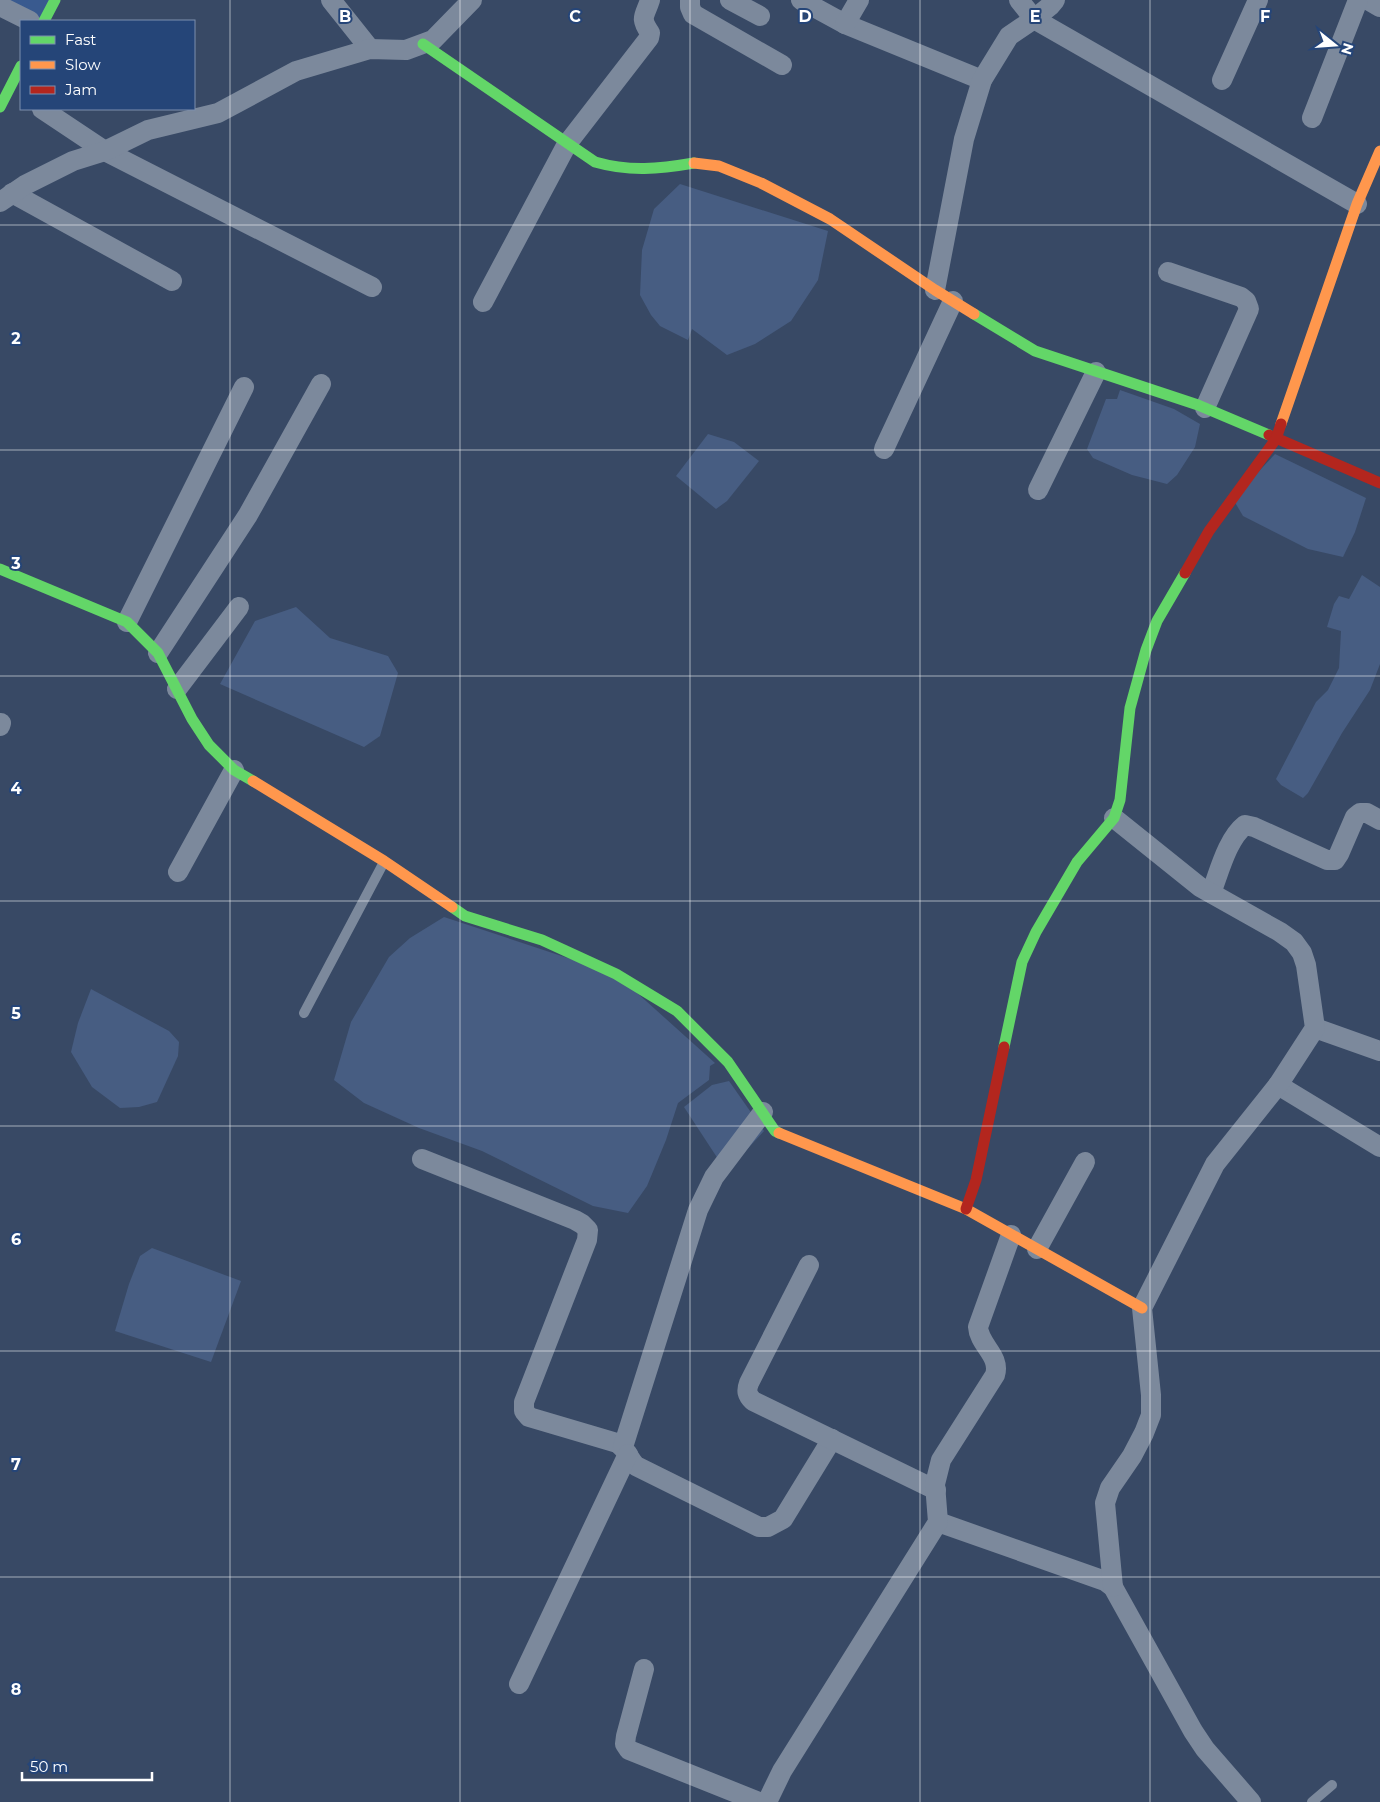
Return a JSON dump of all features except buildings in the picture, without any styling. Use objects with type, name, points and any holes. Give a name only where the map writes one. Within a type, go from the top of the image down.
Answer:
[{"type":"street","points":[[45,20],[56,0]]},
{"type":"street","points":[[331,0],[370,49]]},
{"type":"street","points":[[6,198],[73,161],[105,151],[148,130],[218,113],[296,71],[370,49],[406,50],[433,40],[472,0]]},
{"type":"street","points":[[482,302],[567,144],[649,38],[650,33],[643,21],[643,16],[650,0]]},
{"type":"street","points":[[690,0],[693,14],[782,65]]},
{"type":"street","points":[[730,0],[760,16]]},
{"type":"street","points":[[801,0],[845,24],[982,80]]},
{"type":"street","points":[[845,24],[859,0]]},
{"type":"street","points":[[1019,0],[1034,19],[1357,204]]},
{"type":"street","points":[[935,290],[964,139],[982,80],[1009,36],[1034,19],[1055,0]]},
{"type":"street","points":[[1222,80],[1258,0]]},
{"type":"street","points":[[1312,118],[1358,0]]},
{"type":"street","points":[[1368,0],[1380,7]]},
{"type":"street","points":[[0,6],[28,20]]},
{"type":"street","points":[[423,44],[596,162],[615,168],[638,170],[696,163],[718,166],[760,183],[830,219],[935,290],[1035,351],[1205,408],[1380,483]]},
{"type":"street","points":[[0,107],[16,91],[20,71]]},
{"type":"street","points":[[44,110],[105,151],[372,287]]},
{"type":"street","points":[[966,1209],[976,1180],[1022,962],[1036,932],[1077,862],[1114,818],[1120,800],[1130,708],[1146,650],[1157,621],[1209,531],[1276,439],[1357,204],[1380,151]]},
{"type":"street","points":[[6,198],[172,281]]},
{"type":"street","points":[[1168,272],[1241,297],[1246,301],[1249,308],[1205,408]]},
{"type":"street","points":[[884,449],[953,301]]},
{"type":"street","points":[[1038,490],[1096,372]]},
{"type":"street","points":[[158,653],[248,515],[321,384]]},
{"type":"street","points":[[127,622],[244,387]]},
{"type":"street","points":[[0,569],[127,622],[158,653],[192,719],[209,745],[234,770],[384,861],[464,916],[542,940],[616,974],[677,1011],[728,1062],[775,1130],[966,1209],[1142,1308]]},
{"type":"street","points":[[177,689],[239,607]]},
{"type":"street","points":[[178,872],[234,770]]},
{"type":"street","points":[[1211,894],[1232,839],[1245,826],[1254,827],[1328,860],[1335,860],[1355,817],[1360,812],[1367,813],[1380,820]]},
{"type":"street","points":[[1113,1587],[1106,1503],[1110,1488],[1132,1456],[1151,1415],[1151,1395],[1142,1308],[1215,1164],[1278,1085],[1315,1028],[1306,966],[1302,952],[1294,942],[1190,880],[1114,818]]},
{"type":"street","points":[[1315,1028],[1380,1051]]},
{"type":"street","points":[[1278,1085],[1380,1147]]},
{"type":"street","points":[[519,1684],[626,1450],[698,1210],[714,1178],[763,1112]]},
{"type":"street","points":[[422,1159],[575,1220],[588,1230],[587,1240],[524,1402],[524,1411],[529,1417],[616,1443],[626,1450],[630,1460],[636,1466],[759,1527],[768,1527],[783,1519],[832,1440]]},
{"type":"street","points":[[1037,1249],[1086,1162]]},
{"type":"street","points":[[767,1802],[782,1771],[938,1522],[936,1490],[937,1471],[941,1460],[995,1375],[997,1368],[994,1358],[978,1334],[978,1326],[1011,1235]]},
{"type":"street","points":[[809,1265],[749,1382],[748,1395],[754,1401],[936,1490]]},
{"type":"street","points":[[938,1522],[1105,1581],[1113,1587],[1193,1731],[1205,1749],[1251,1802]]},
{"type":"street","points":[[644,1670],[626,1736],[625,1744],[630,1750],[759,1802]]},
{"type":"lane","points":[[304,1013],[384,861]]},
{"type":"lane","points":[[1312,1802],[1332,1785]]},
{"type":"shaded area","points":[[0,0],[55,0],[45,20]]},
{"type":"shaded area","points":[[680,184],[828,231],[818,280],[791,321],[755,344],[727,355],[692,329],[688,340],[660,326],[651,315],[640,295],[642,250],[654,209]]},
{"type":"shaded area","points":[[1120,390],[1174,409],[1200,424],[1195,447],[1177,475],[1167,484],[1132,475],[1093,458],[1087,449],[1106,399],[1117,399]]},
{"type":"shaded area","points":[[708,434],[734,442],[759,461],[727,501],[716,509],[676,476]]},
{"type":"shaded area","points":[[1275,454],[1366,498],[1355,532],[1343,557],[1308,549],[1243,516],[1233,499]]},
{"type":"shaded area","points":[[1362,575],[1380,587],[1380,664],[1370,690],[1342,733],[1308,793],[1303,798],[1281,785],[1276,779],[1316,702],[1328,690],[1339,668],[1341,631],[1327,627],[1334,604],[1339,596],[1349,599]]},
{"type":"shaded area","points":[[296,607],[330,638],[388,656],[398,673],[380,736],[364,747],[220,684],[255,621]]},
{"type":"shaded area","points":[[444,917],[616,974],[715,1063],[710,1066],[709,1080],[678,1103],[666,1140],[647,1186],[628,1213],[593,1206],[482,1151],[419,1128],[364,1103],[334,1080],[351,1022],[389,957],[410,938]]},
{"type":"shaded area","points":[[91,989],[169,1031],[179,1042],[178,1056],[157,1102],[139,1107],[120,1108],[92,1087],[71,1052],[78,1023]]},
{"type":"shaded area","points":[[729,1081],[764,1131],[740,1157],[720,1162],[684,1107],[712,1085]]},
{"type":"shaded area","points":[[152,1248],[241,1281],[211,1362],[115,1331],[129,1284],[140,1256]]},
{"type":"traffic: fast","points":[[45,20],[55,0]]},
{"type":"traffic: fast","points":[[423,44],[595,162],[632,168],[669,167],[694,163]]},
{"type":"traffic: fast","points":[[0,107],[20,68]]},
{"type":"traffic: fast","points":[[974,314],[1035,351],[1198,405],[1269,435]]},
{"type":"traffic: fast","points":[[0,569],[127,622],[158,653],[192,719],[209,745],[234,770],[253,781]]},
{"type":"traffic: fast","points":[[1004,1047],[1022,962],[1036,932],[1077,862],[1114,818],[1120,800],[1130,708],[1146,650],[1157,621],[1185,573]]},
{"type":"traffic: fast","points":[[452,907],[465,916],[542,940],[616,974],[677,1011],[728,1062],[775,1131],[779,1133]]},
{"type":"traffic: slow","points":[[1281,424],[1357,204],[1380,151]]},
{"type":"traffic: slow","points":[[694,163],[719,166],[761,183],[830,219],[974,314]]},
{"type":"traffic: slow","points":[[253,781],[384,861],[452,907]]},
{"type":"traffic: slow","points":[[779,1133],[966,1209],[1142,1308]]},
{"type":"traffic: jam","points":[[1185,573],[1209,531],[1276,439],[1281,424]]},
{"type":"traffic: jam","points":[[1269,435],[1380,483]]},
{"type":"traffic: jam","points":[[966,1209],[976,1180],[1004,1047]]}]
